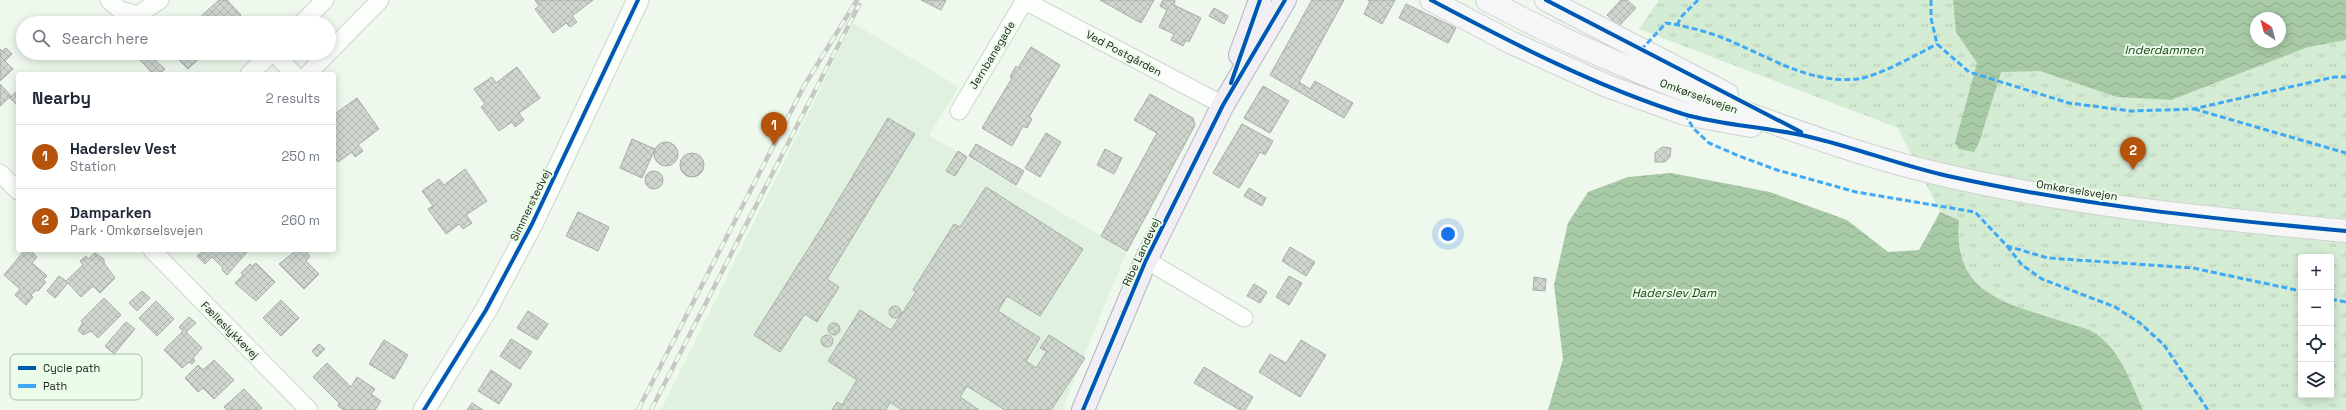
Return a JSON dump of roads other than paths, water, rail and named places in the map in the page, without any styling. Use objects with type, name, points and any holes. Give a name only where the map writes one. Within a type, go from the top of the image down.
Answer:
[{"type":"main road","name":"Ribe Landevej","points":[[1222,105],[1260,0]]},
{"type":"main road","points":[[1431,0],[1510,42],[1607,86],[1685,114],[1810,136]]},
{"type":"main road","name":"Omkørselsvejen","points":[[1487,0],[1578,47],[1652,79],[1810,136],[1929,172],[1981,183],[2211,219],[2346,231]]},
{"type":"main road","points":[[1546,0],[1810,136]]},
{"type":"main road","name":"Ribe Landevej","points":[[1083,410],[1146,260],[1222,105],[1278,6]]},
{"type":"street","points":[[108,0],[120,10],[138,15],[160,0]]},
{"type":"street","points":[[336,46],[380,0]]},
{"type":"street","name":"Simmerstedvej","points":[[424,410],[486,310],[532,224],[638,0]]},
{"type":"street","name":"Ved Postgården","points":[[1025,0],[1222,105]]},
{"type":"street","name":"Jernbanegade","points":[[959,110],[1025,0]]},
{"type":"street","points":[[309,16],[323,1]]},
{"type":"street","points":[[251,72],[265,60]]},
{"type":"street","points":[[280,60],[292,72]]},
{"type":"street","points":[[310,72],[322,60]]},
{"type":"street","points":[[0,173],[16,189]]},
{"type":"street","name":"Fælleslykkevej","points":[[154,252],[309,410]]},
{"type":"street","name":"Ribe Landevej","points":[[1146,260],[1244,318]]},
{"type":"water","name":"Inderdammen","points":[[1953,0],[2346,0],[2346,40],[2308,47],[2171,100],[2117,97],[2040,71],[2001,72],[1979,143],[1974,152],[1959,149],[1955,143],[1977,63],[1956,32]]},
{"type":"water","name":"Haderslev Dam","points":[[1671,173],[1770,192],[1847,220],[1888,252],[1919,250],[1940,212],[1959,220],[1959,246],[1965,266],[1975,281],[1989,293],[2005,302],[2085,328],[2095,333],[2112,348],[2130,379],[2143,410],[1548,410],[1563,359],[1554,285],[1568,223],[1588,192],[1628,177]]},
{"type":"railway","points":[[638,410],[804,86],[857,0]]},
{"type":"railway","points":[[651,410],[859,5]]},
{"type":"place","name":"Haderslev Vest","points":[[774,145]]},
{"type":"place","name":"Damparken","points":[[2133,170]]}]
